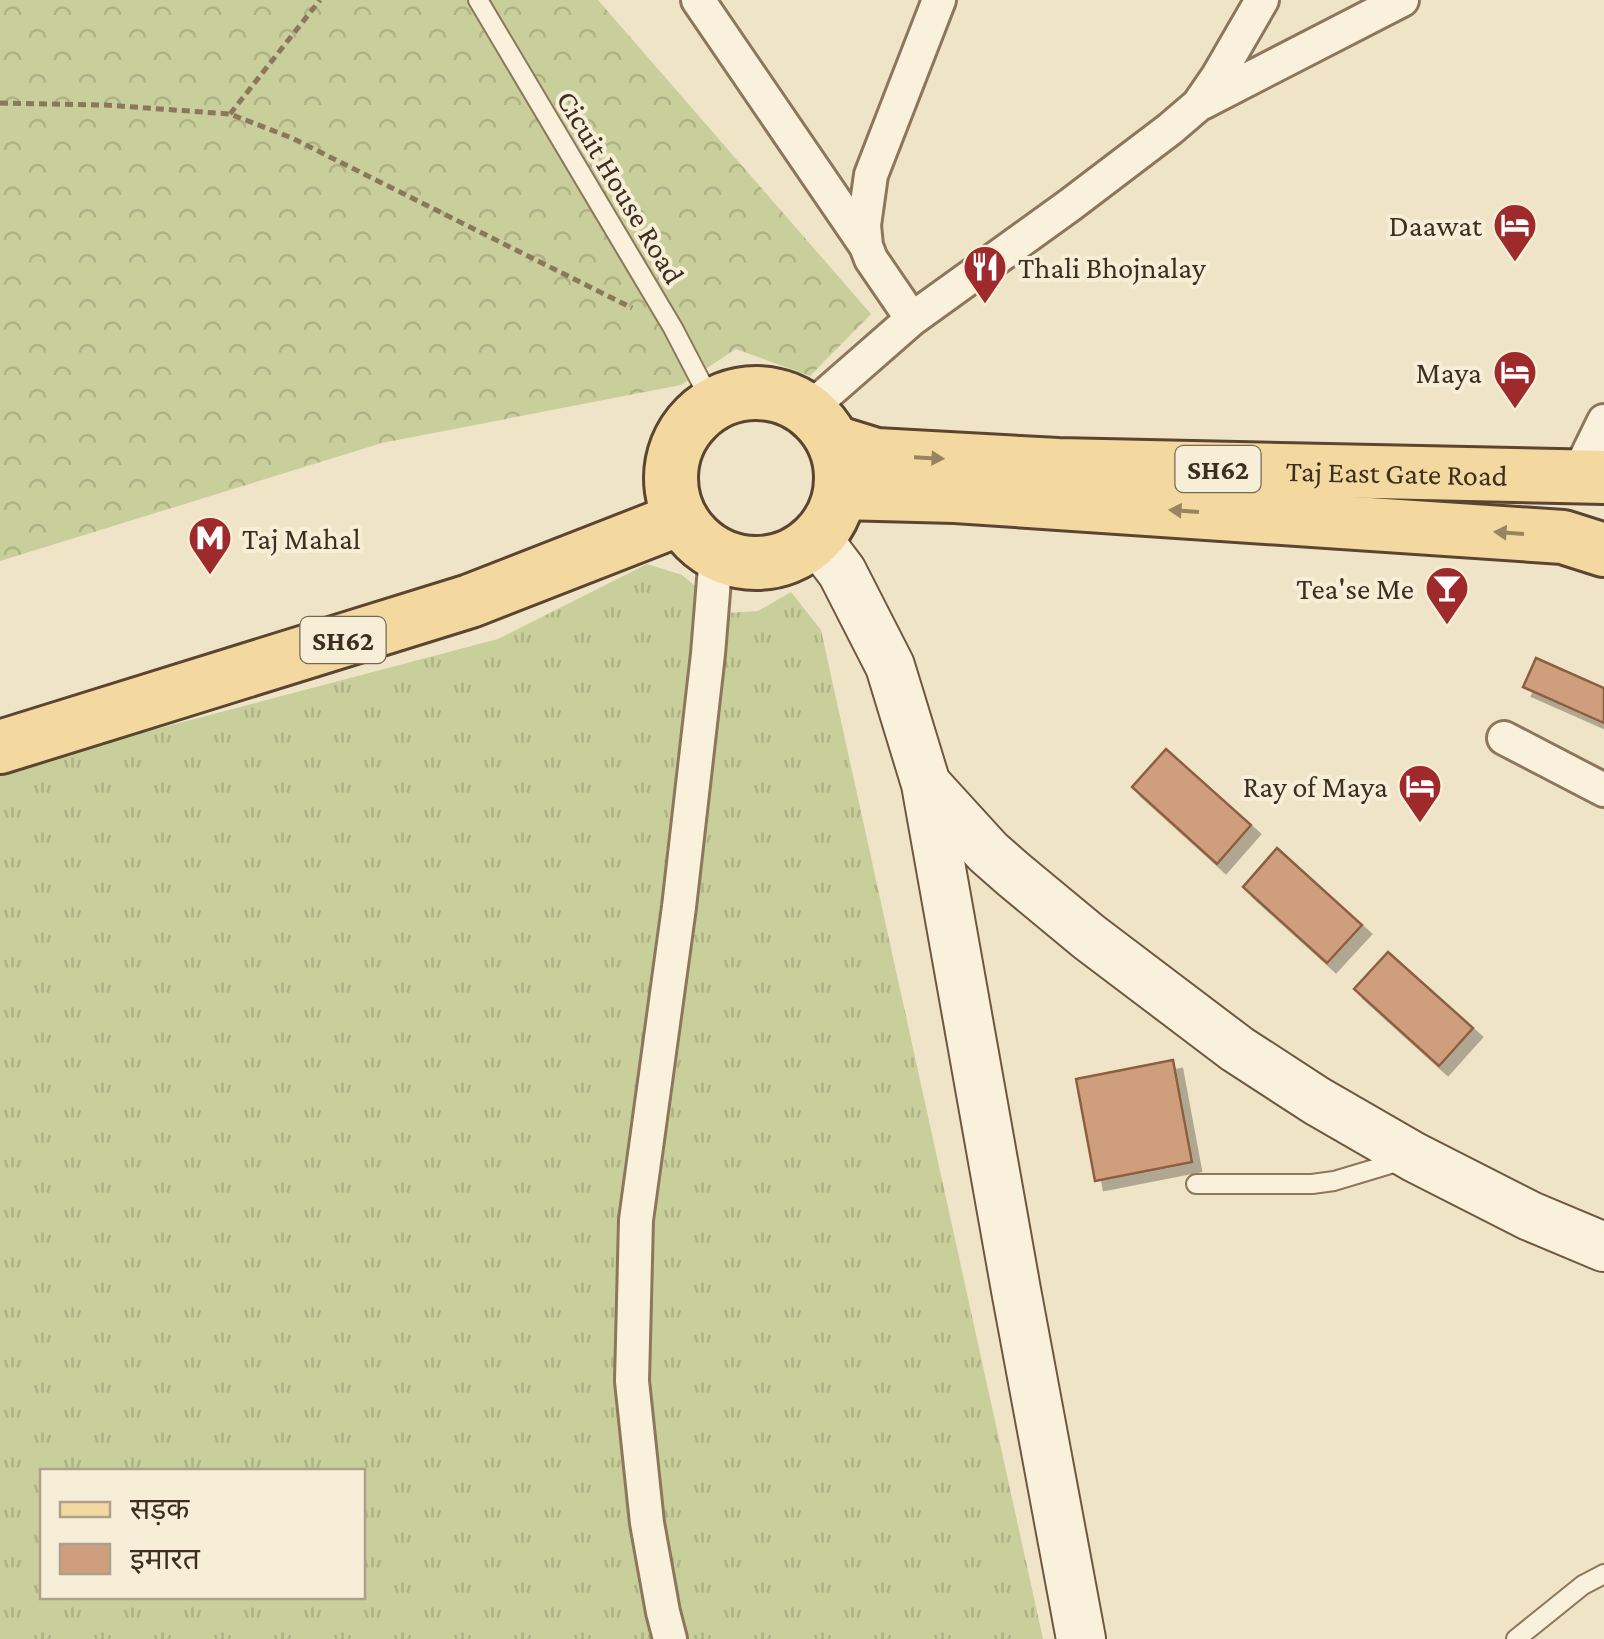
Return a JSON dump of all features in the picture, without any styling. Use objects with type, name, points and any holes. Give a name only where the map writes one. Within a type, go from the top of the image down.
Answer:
[{"type":"main road","name":"SH62","points":[[712,405],[731,396],[751,393],[790,400],[828,448],[955,496],[1563,537],[1604,550]]},
{"type":"main road","points":[[712,405],[693,421],[678,443],[671,468],[672,494],[698,537],[737,562],[758,565],[780,561],[817,539],[832,518],[828,448]]},
{"type":"main road","name":"Taj East Gate Road","points":[[828,448],[876,455],[1058,465],[1590,476]]},
{"type":"main road","name":"SH62","points":[[0,747],[470,601],[698,537]]},
{"type":"street","points":[[698,0],[912,318]]},
{"type":"street","points":[[866,246],[864,226],[871,175],[938,0]]},
{"type":"street","points":[[1198,105],[1262,0]]},
{"type":"street","points":[[828,448],[912,318],[1070,205],[1198,105],[1402,0]]},
{"type":"street","points":[[1590,476],[1604,421]]},
{"type":"street","points":[[670,1639],[647,1523],[632,1382],[636,1220],[679,907],[708,654],[698,537]]},
{"type":"street","points":[[817,539],[842,572],[890,666],[926,784],[1081,1639]]},
{"type":"street","points":[[1504,738],[1604,790]]},
{"type":"street","points":[[926,784],[988,852],[1089,937],[1237,1049],[1414,1157],[1530,1216],[1604,1247]]},
{"type":"lane","name":"Cicuit House Road","points":[[478,0],[673,328],[712,405]]},
{"type":"lane","points":[[1196,1184],[1312,1184],[1414,1157]]},
{"type":"lane","points":[[1516,1639],[1604,1574]]},
{"type":"path","points":[[230,114],[320,0]]},
{"type":"path","points":[[0,102],[230,114],[292,138],[673,328]]},
{"type":"green space","points":[[0,0],[598,0],[871,314],[810,376],[736,349],[681,385],[382,443],[0,561]]},
{"type":"green space","points":[[647,564],[682,575],[727,613],[758,611],[791,592],[821,630],[1043,1639],[0,1639],[0,770],[498,639]]},
{"type":"building","points":[[1536,658],[1604,688],[1604,723],[1523,687]]},
{"type":"building","points":[[1166,749],[1251,825],[1217,864],[1132,787]]},
{"type":"building","points":[[1277,848],[1362,925],[1327,963],[1243,887]]},
{"type":"building","points":[[1388,952],[1473,1028],[1439,1066],[1354,989]]},
{"type":"building","points":[[1173,1060],[1192,1162],[1095,1181],[1076,1079]]},
{"type":"place","name":"Daawat","points":[[1515,263]]},
{"type":"place","name":"Thali Bhojnalay","points":[[985,305]]},
{"type":"place","name":"Maya","points":[[1515,410]]},
{"type":"place","name":"Taj Mahal","points":[[210,576]]},
{"type":"place","name":"Tea'se Me","points":[[1447,626]]},
{"type":"place","name":"Ray of Maya","points":[[1420,824]]}]
